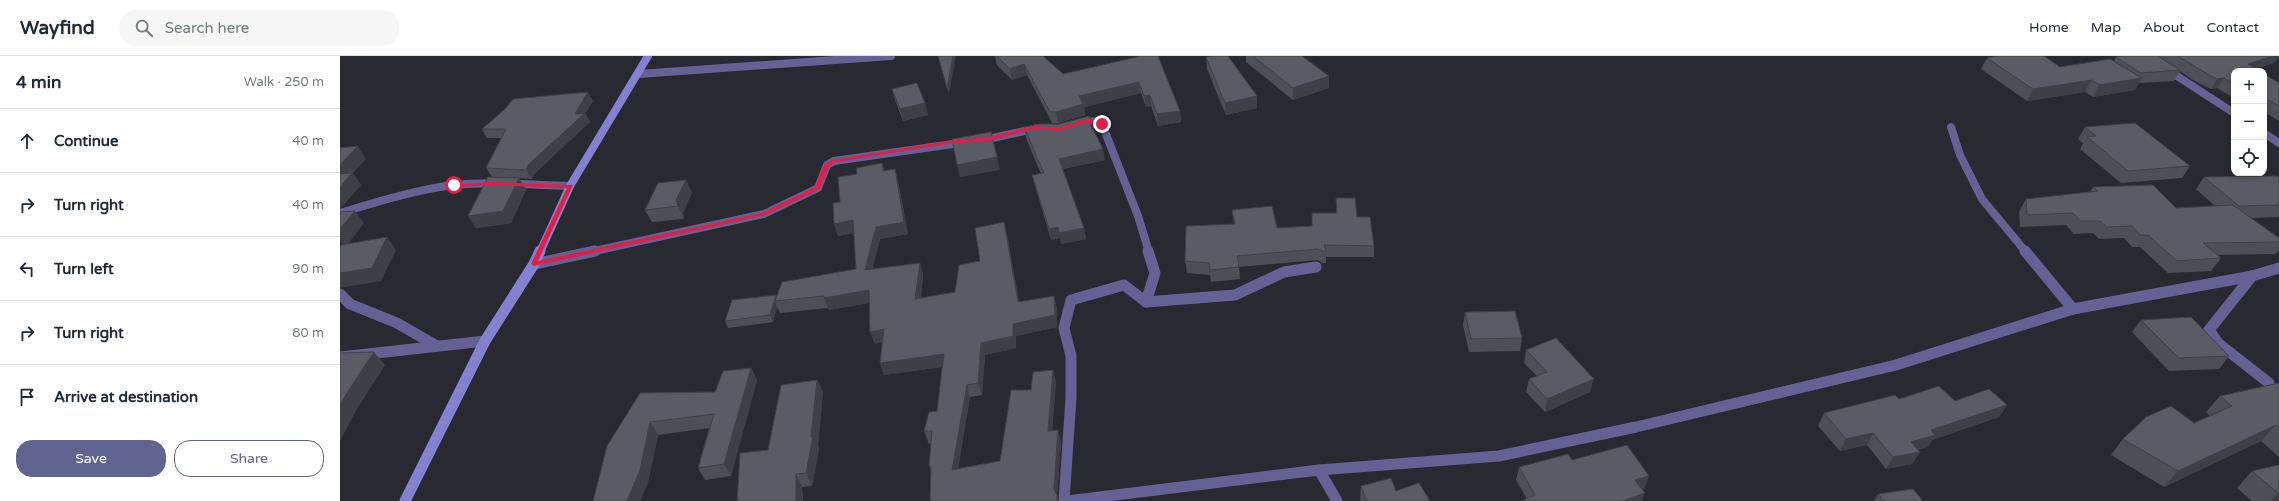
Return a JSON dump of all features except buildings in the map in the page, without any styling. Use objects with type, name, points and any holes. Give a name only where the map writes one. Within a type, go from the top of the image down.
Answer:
[{"type":"main road","points":[[405,501],[486,341],[534,264],[570,186],[639,74],[648,56]]},
{"type":"street","points":[[639,74],[891,56]]},
{"type":"street","points":[[2146,56],[2231,111]]},
{"type":"street","points":[[1071,125],[1084,121],[1098,121],[1102,124],[1138,216],[1155,273],[1146,302]]},
{"type":"street","points":[[1951,127],[1960,155],[1982,199],[2073,309]]},
{"type":"street","points":[[534,264],[764,214],[818,188],[827,165],[834,161],[949,143],[988,139],[1034,128],[1046,129]]},
{"type":"street","points":[[2267,135],[2279,143]]},
{"type":"street","points":[[340,213],[417,191],[454,185],[490,183],[570,186]]},
{"type":"street","points":[[1064,501],[1071,398],[1071,356],[1064,328],[1071,300],[1124,285],[1146,302],[1235,294],[1284,272],[1316,267]]},
{"type":"street","points":[[1067,501],[1319,470],[1500,456],[1636,427],[1896,365],[2073,309],[2252,276],[2279,268]]},
{"type":"street","points":[[2252,276],[2209,330],[2218,343],[2269,383]]},
{"type":"street","points":[[340,294],[350,304],[397,323],[437,346]]},
{"type":"street","points":[[340,357],[486,341]]},
{"type":"street","points":[[1319,470],[1338,501]]},
{"type":"route","points":[[454,185],[490,183],[570,186],[534,264],[764,214],[818,188],[827,165],[834,161],[949,143],[988,139],[1034,128],[1059,129],[1084,121],[1098,121],[1102,124]]}]
